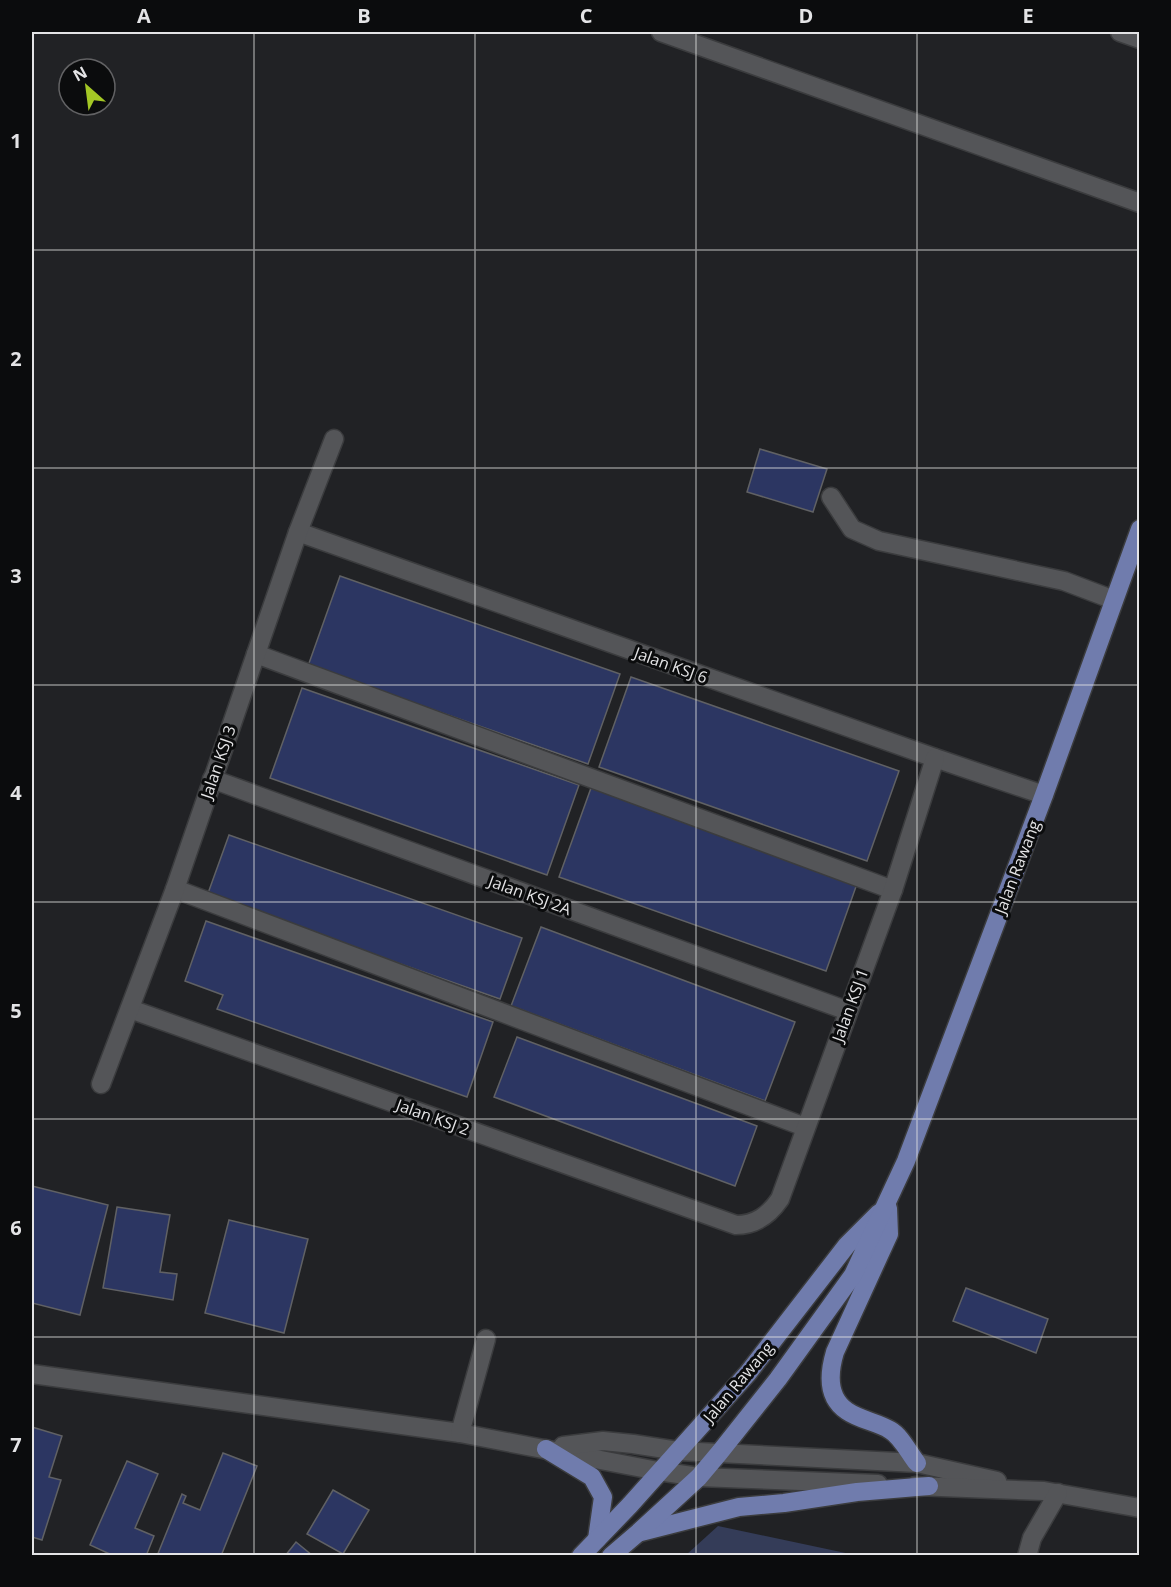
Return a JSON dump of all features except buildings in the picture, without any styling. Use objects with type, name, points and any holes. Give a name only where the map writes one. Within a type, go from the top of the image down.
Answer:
[{"type":"main road","name":"Jalan Rawang","points":[[611,1556],[699,1477],[777,1379],[854,1275],[906,1161],[1044,795],[1140,529]]},
{"type":"main road","name":"Jalan Rawang","points":[[581,1556],[630,1505],[748,1373],[847,1245],[888,1203]]},
{"type":"main road","points":[[888,1203],[889,1234],[835,1352],[830,1370],[830,1386],[836,1400],[847,1411],[893,1431],[917,1463]]},
{"type":"main road","points":[[546,1449],[592,1477],[603,1497],[597,1539]]},
{"type":"main road","points":[[639,1532],[739,1507],[857,1492],[929,1486]]},
{"type":"street","points":[[661,32],[1140,203]]},
{"type":"street","points":[[1120,32],[1140,39]]},
{"type":"street","name":"Jalan KSJ 3","points":[[101,1084],[175,889],[298,532],[334,439]]},
{"type":"street","points":[[831,497],[852,530],[879,541],[1064,581],[1114,600]]},
{"type":"street","name":"Jalan KSJ 6","points":[[298,532],[1044,795]]},
{"type":"street","points":[[256,654],[892,890]]},
{"type":"street","name":"Jalan KSJ 1","points":[[736,1225],[749,1225],[772,1211],[780,1199],[892,890],[935,758]]},
{"type":"street","name":"Jalan KSJ 2A","points":[[212,779],[848,1011]]},
{"type":"street","points":[[175,889],[805,1126]]},
{"type":"street","name":"Jalan KSJ 2","points":[[130,1009],[736,1225]]},
{"type":"street","points":[[460,1433],[486,1339]]},
{"type":"street","points":[[32,1374],[460,1433],[699,1477],[1051,1492]]},
{"type":"street","points":[[546,1449],[603,1442],[678,1451],[917,1463],[1051,1492],[1140,1508]]},
{"type":"street","points":[[1028,1556],[1032,1538],[1051,1492]]},
{"type":"shaded area","points":[[718,1526],[855,1555],[686,1555]]}]
